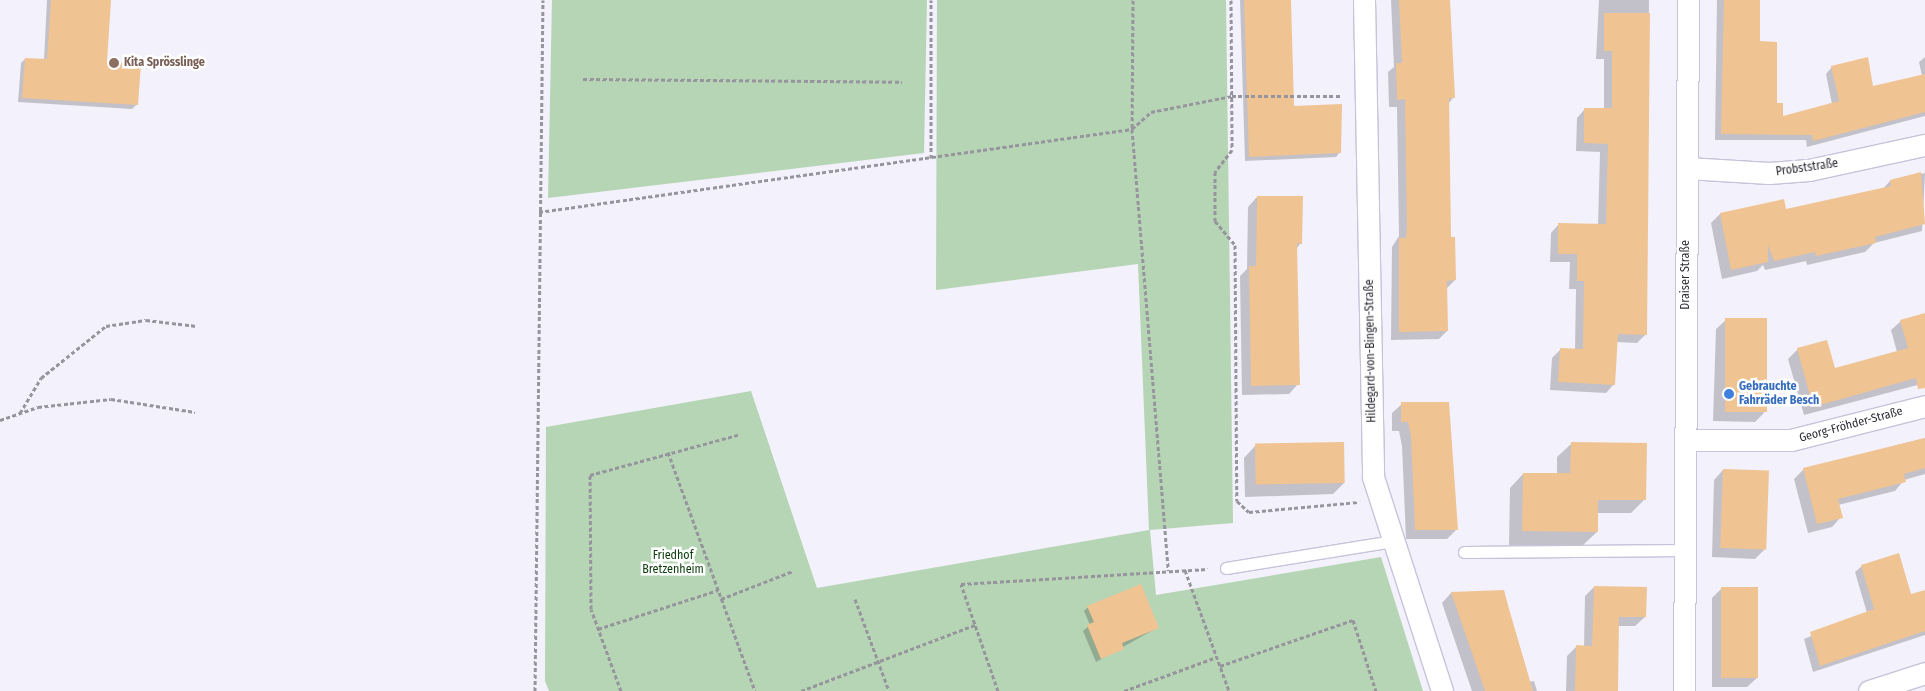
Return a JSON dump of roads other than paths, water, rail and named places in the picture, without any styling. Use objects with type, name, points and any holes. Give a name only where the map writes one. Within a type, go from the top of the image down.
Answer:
[{"type":"street","name":"Hildegard-von-Bingen-Straße","points":[[1364,0],[1368,96],[1373,477],[1442,691]]},
{"type":"street","name":"Draiser Straße","points":[[1684,691],[1688,0]]},
{"type":"street","name":"Probststraße","points":[[1687,168],[1769,173],[1809,170],[1925,145]]},
{"type":"street","name":"Georg-Fröhder-Straße","points":[[1686,440],[1792,440],[1925,406]]},
{"type":"street","points":[[1869,691],[1925,673]]},
{"type":"lane","points":[[1226,568],[1393,541]]},
{"type":"lane","points":[[1464,552],[1685,550]]},
{"type":"place","name":"Kita Sprösslinge","points":[[114,63]]},
{"type":"place","name":"Gebrauchte Fahrräder Besch","points":[[1729,394]]},
{"type":"park label","name":"Friedhof Bretzenheim","points":[[673,563]]}]
